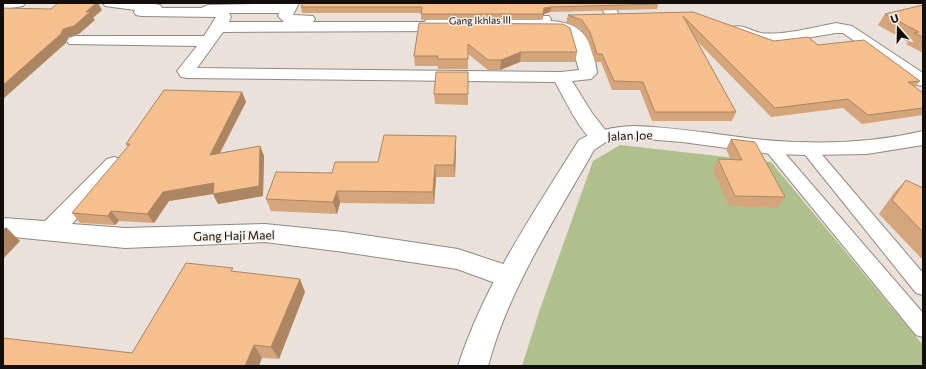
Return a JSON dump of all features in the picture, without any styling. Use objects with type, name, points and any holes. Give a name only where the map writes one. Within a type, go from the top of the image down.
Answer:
[{"type":"street","points":[[110,3],[165,8],[290,6]]},
{"type":"street","points":[[605,3],[614,16]]},
{"type":"street","name":"Gang Ikhlas III","points":[[290,6],[285,16],[296,19],[458,21],[629,16]]},
{"type":"street","points":[[141,12],[221,14],[224,17],[219,27],[186,71],[187,73],[561,77],[585,75],[588,73],[579,38],[575,32],[568,28],[550,26],[219,27]]},
{"type":"street","points":[[725,26],[760,38],[776,38],[836,28],[847,29],[923,81]]},
{"type":"street","points":[[75,41],[209,41]]},
{"type":"street","points":[[561,77],[584,116],[600,136]]},
{"type":"street","name":"Jalan Joe","points":[[473,366],[478,348],[510,277],[586,145],[600,136],[620,133],[649,133],[771,147],[860,147],[923,138]]},
{"type":"street","points":[[51,232],[114,164]]},
{"type":"street","name":"Gang Haji Mael","points":[[3,227],[125,238],[265,233],[344,242],[458,259],[510,277]]},
{"type":"lane","points":[[771,147],[923,328]]},
{"type":"lane","points":[[807,147],[818,164],[923,287]]},
{"type":"green space","points":[[620,145],[771,162],[923,345],[923,366],[522,366],[540,309],[593,161]]},
{"type":"building","points":[[58,3],[96,3],[86,12],[90,12],[74,26],[63,29],[61,34],[3,85],[3,8],[51,9]]},
{"type":"building","points":[[303,3],[658,4],[551,7],[544,8],[543,14],[421,14],[422,7],[301,7]]},
{"type":"building","points":[[923,5],[923,37],[914,33],[919,32],[885,14]]},
{"type":"building","points":[[693,12],[774,41],[808,37],[818,45],[864,40],[920,81],[908,82],[923,93],[923,108],[868,115],[848,99],[775,108],[683,16],[736,112],[655,112],[643,82],[614,81],[602,54],[597,54],[590,32],[582,20],[568,15]]},
{"type":"building","points":[[419,23],[563,24],[570,28],[577,52],[521,52],[501,60],[488,60],[468,44],[468,59],[437,59],[438,56],[414,56]]},
{"type":"building","points":[[436,72],[468,72],[468,94],[434,94]]},
{"type":"building","points":[[164,90],[242,92],[210,155],[260,146],[259,186],[213,194],[214,183],[163,192],[147,214],[111,211],[108,216],[72,213],[130,144],[126,144]]},
{"type":"building","points":[[384,135],[456,136],[454,165],[435,165],[433,192],[337,191],[333,202],[266,199],[276,172],[332,173],[335,162],[378,162]]},
{"type":"building","points":[[731,139],[755,142],[785,197],[735,196],[718,159],[742,160]]},
{"type":"building","points":[[906,180],[923,188],[923,232],[892,200]]},
{"type":"building","points":[[186,263],[233,268],[231,271],[300,279],[271,347],[254,345],[245,366],[3,366],[3,338],[132,353]]}]
